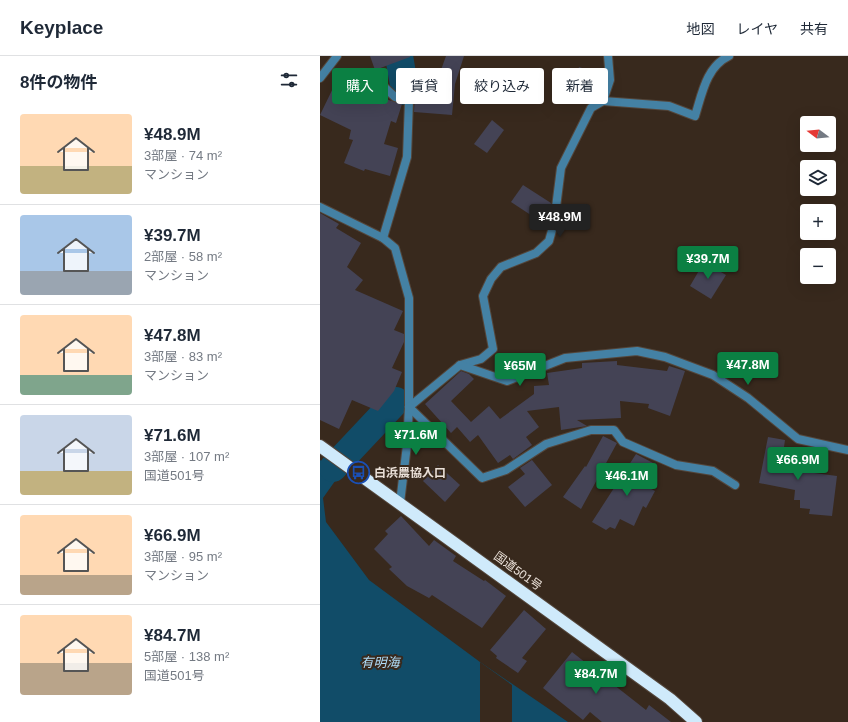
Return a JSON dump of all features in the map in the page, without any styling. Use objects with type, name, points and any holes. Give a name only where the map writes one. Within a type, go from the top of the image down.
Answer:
[{"type":"highway","name":"国道501号","points":[[320,446],[381,488],[670,699],[696,722]]},
{"type":"street","points":[[320,78],[337,56]]},
{"type":"street","points":[[608,56],[610,80],[608,86]]},
{"type":"street","points":[[608,101],[669,106],[695,116],[706,78],[724,58],[729,56]]},
{"type":"street","points":[[383,238],[407,157],[408,100],[395,97],[388,90]]},
{"type":"street","points":[[409,407],[460,365],[481,359],[493,349],[483,296],[491,279],[501,267],[536,253],[549,241],[554,223],[561,168],[591,108],[598,104]]},
{"type":"street","points":[[320,207],[383,238],[395,248],[409,298],[409,407],[407,445],[400,503]]},
{"type":"street","points":[[460,365],[507,381],[565,358],[637,351],[665,357],[713,375],[748,398],[798,439],[848,450]]},
{"type":"street","points":[[409,407],[482,478],[506,470],[546,444],[591,430],[614,430],[623,442],[676,465],[713,471],[735,485]]},
{"type":"water","name":"有明海","points":[[320,460],[340,474],[323,498],[326,522],[369,580],[480,662],[568,722],[320,722]]},
{"type":"pier","points":[[480,662],[512,685],[512,722],[480,722]]},
{"type":"building","points":[[370,56],[410,56],[380,68],[374,68]]},
{"type":"building","points":[[446,56],[464,56],[455,84],[452,115],[414,112],[414,104],[452,104],[452,68],[442,68]]},
{"type":"building","points":[[332,90],[332,104],[388,104],[388,100],[396,102],[396,104],[402,104],[396,123],[391,121],[384,144],[398,148],[390,176],[365,169],[364,171],[344,163],[353,140],[349,139],[351,130],[320,115]]},
{"type":"building","points":[[492,120],[504,130],[487,153],[474,144]]},
{"type":"building","points":[[523,185],[551,203],[546,225],[511,202]]},
{"type":"building","points":[[320,213],[339,224],[336,228],[361,243],[347,267],[363,280],[355,290],[403,311],[394,330],[404,334],[404,342],[392,368],[402,372],[394,391],[378,411],[352,400],[339,429],[320,420]]},
{"type":"building","points":[[704,262],[726,275],[711,299],[690,286]]},
{"type":"building","points":[[617,361],[617,365],[667,371],[669,366],[685,371],[670,416],[648,408],[649,404],[620,401],[621,418],[577,420],[587,426],[561,430],[559,407],[527,411],[539,427],[526,437],[532,445],[513,459],[510,455],[498,463],[478,435],[470,442],[457,427],[451,433],[425,404],[461,371],[469,374],[474,379],[451,401],[471,422],[489,406],[500,419],[534,394],[534,386],[549,385],[547,373],[582,368],[582,363]]},
{"type":"building","points":[[603,436],[617,443],[581,509],[563,497],[585,466],[586,467]]},
{"type":"building","points":[[768,437],[785,440],[783,454],[786,458],[784,469],[837,476],[832,516],[809,514],[810,509],[800,508],[800,500],[794,500],[795,490],[759,483]]},
{"type":"building","points":[[636,454],[653,463],[640,483],[655,491],[646,508],[643,506],[634,526],[620,519],[615,529],[610,527],[606,530],[592,522]]},
{"type":"building","points":[[532,460],[552,485],[525,507],[508,487],[525,474],[520,468]]},
{"type":"building","points":[[438,465],[460,485],[445,502],[423,481]]},
{"type":"building","points":[[401,516],[429,546],[434,540],[456,556],[453,561],[484,581],[485,580],[506,596],[482,628],[432,595],[429,598],[407,586],[389,569],[392,567],[374,549],[388,534],[385,531]]},
{"type":"building","points":[[524,610],[546,629],[522,658],[527,661],[518,673],[496,658],[497,656],[490,650]]},
{"type":"building","points":[[572,652],[646,710],[649,705],[671,722],[602,722],[590,712],[583,720],[543,688]]},
{"type":"waterway","points":[[399,56],[401,68]]},
{"type":"waterway","points":[[333,468],[396,401]]},
{"type":"place","name":"白浜農協入口","points":[[359,473]]}]
